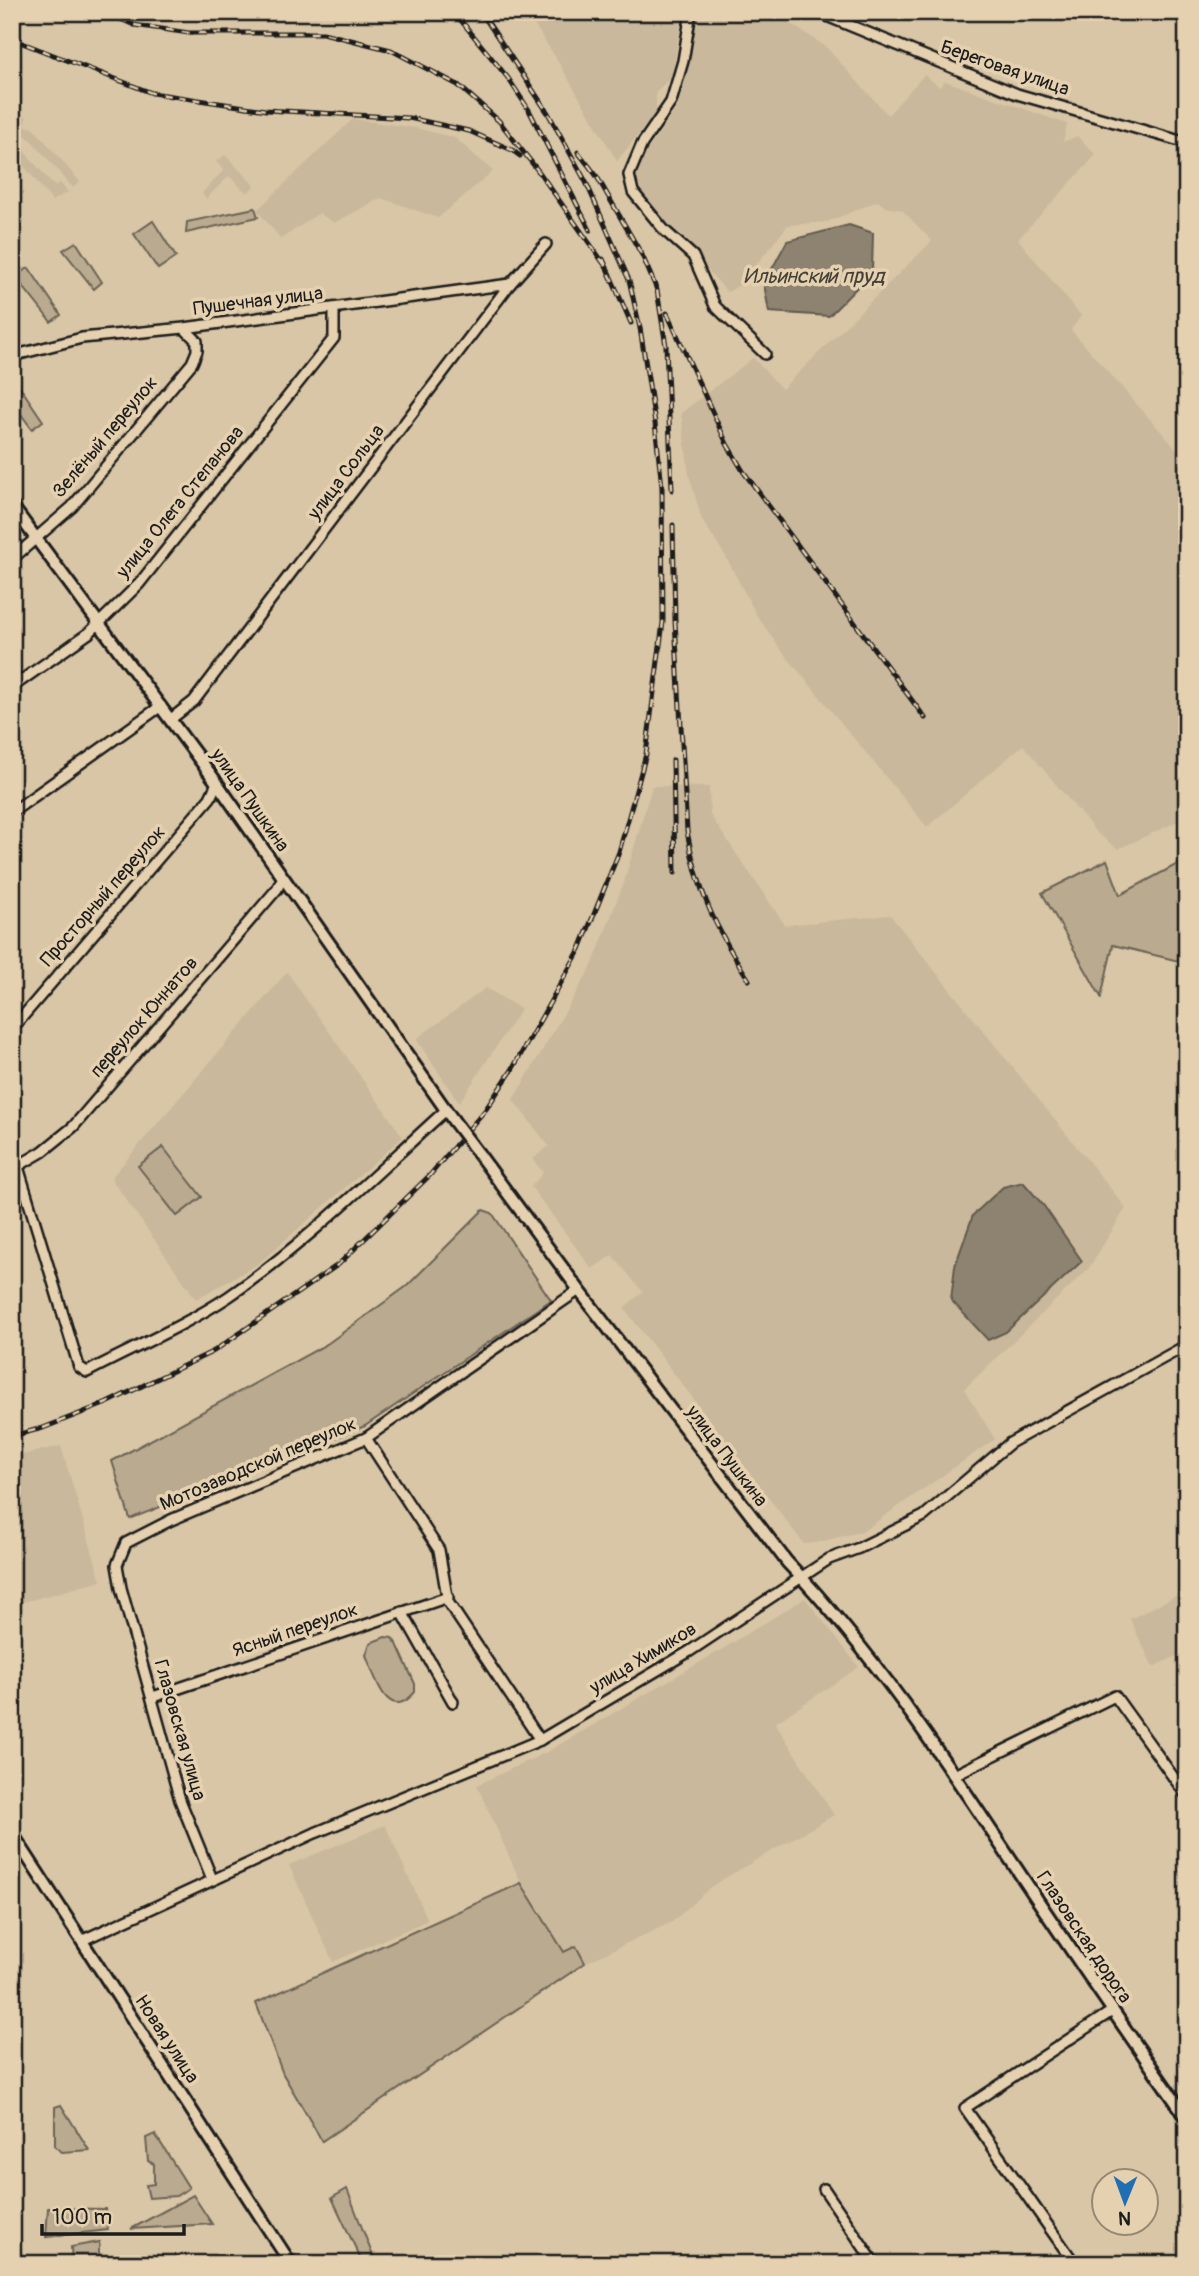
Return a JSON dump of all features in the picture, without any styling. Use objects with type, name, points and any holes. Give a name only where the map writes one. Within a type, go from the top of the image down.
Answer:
[{"type":"street","points":[[691,12],[683,61],[671,102],[642,144],[629,175],[632,192],[664,230],[693,256],[715,306],[765,354]]},
{"type":"street","name":"Береговая улица","points":[[817,12],[1017,94],[1187,143]]},
{"type":"street","name":"улица Сольца","points":[[171,719],[194,701],[510,284],[546,244]]},
{"type":"street","name":"Пушечная улица","points":[[12,356],[82,338],[184,328],[510,284]]},
{"type":"street","name":"улица Олега Степанова","points":[[12,687],[89,633],[139,584],[334,338],[334,309]]},
{"type":"street","name":"Зелёный переулок","points":[[12,559],[72,506],[192,363],[197,351],[197,341],[184,328]]},
{"type":"street","name":"улица Пушкина","points":[[12,506],[162,706],[453,1120],[579,1290],[787,1562],[815,1591],[900,1699],[954,1775]]},
{"type":"street","points":[[12,812],[162,706]]},
{"type":"street","name":"Просторный переулок","points":[[12,1029],[210,798],[217,783]]},
{"type":"street","name":"переулок Юннатов","points":[[18,1166],[43,1152],[73,1127],[277,889],[283,877]]},
{"type":"street","points":[[12,1147],[79,1367],[87,1371],[226,1298],[320,1224],[446,1110]]},
{"type":"street","name":"Мотозаводской переулок","points":[[121,1588],[117,1565],[126,1543],[171,1520],[366,1438],[579,1290]]},
{"type":"street","name":"улица Химиков","points":[[83,1940],[315,1833],[540,1740],[690,1651],[828,1559],[859,1548],[924,1516],[1010,1443],[1187,1345]]},
{"type":"street","points":[[366,1438],[439,1550],[448,1602],[540,1740]]},
{"type":"street","name":"Глазовская улица","points":[[121,1588],[180,1800],[212,1879]]},
{"type":"street","name":"Ясный переулок","points":[[153,1697],[448,1597]]},
{"type":"street","points":[[402,1612],[453,1702]]},
{"type":"street","points":[[954,1775],[1115,1696],[1187,1796]]},
{"type":"street","name":"Глазовская дорога","points":[[954,1775],[1187,2118]]},
{"type":"street","name":"Новая улица","points":[[12,1833],[291,2264]]},
{"type":"street","points":[[1075,2264],[965,2108],[1112,2011]]},
{"type":"street","points":[[824,2189],[875,2264]]},
{"type":"shaded area","points":[[526,12],[683,12],[672,76],[656,92],[656,113],[617,161],[556,58]]},
{"type":"shaded area","points":[[699,12],[772,12],[825,46],[888,115],[924,75],[940,87],[945,81],[1067,124],[1063,142],[1077,136],[1096,155],[1018,239],[1081,316],[1071,330],[1187,461],[1187,817],[1118,849],[1097,833],[1023,745],[927,827],[778,646],[756,614],[726,557],[702,520],[689,475],[681,413],[753,358],[782,389],[932,241],[902,210],[885,207],[878,201],[827,222],[788,225],[740,285],[727,292],[639,191],[632,173],[678,106]]},
{"type":"shaded area","points":[[12,111],[27,117],[23,125],[33,128],[80,182],[73,188],[20,131],[22,126],[12,122]]},
{"type":"shaded area","points":[[353,119],[416,128],[455,138],[493,171],[438,218],[381,198],[334,223],[319,213],[281,239],[257,210]]},
{"type":"shaded area","points":[[12,137],[54,186],[60,183],[68,192],[52,201],[12,151]]},
{"type":"shaded area","points":[[225,155],[255,186],[247,193],[225,172],[229,176],[206,199],[202,193],[224,170],[216,162]]},
{"type":"shaded area","points":[[255,208],[258,217],[186,233],[187,222]]},
{"type":"shaded area","points":[[153,221],[176,257],[158,269],[134,234]]},
{"type":"shaded area","points":[[76,242],[102,282],[94,289],[63,250]]},
{"type":"shaded area","points":[[29,268],[61,315],[51,322],[14,275]]},
{"type":"shaded area","points":[[12,375],[43,421],[32,429],[12,402]]},
{"type":"shaded area","points":[[652,786],[709,787],[710,815],[785,925],[890,915],[1126,1208],[1089,1268],[964,1389],[995,1439],[863,1531],[816,1543],[804,1544],[624,1308],[643,1292],[612,1255],[592,1269],[531,1187],[543,1173],[533,1159],[549,1146],[513,1100],[592,966],[624,882]]},
{"type":"shaded area","points":[[1187,859],[1187,963],[1113,945],[1101,997],[1042,893],[1107,860],[1120,895]]},
{"type":"shaded area","points":[[287,972],[403,1137],[258,1264],[196,1299],[111,1178]]},
{"type":"shaded area","points":[[486,988],[521,1009],[459,1103],[416,1039]]},
{"type":"shaded area","points":[[163,1147],[202,1197],[177,1216],[138,1166]]},
{"type":"shaded area","points":[[483,1210],[492,1213],[551,1300],[365,1426],[130,1519],[112,1461],[327,1344],[407,1286]]},
{"type":"shaded area","points":[[61,1446],[101,1581],[12,1605],[12,1457]]},
{"type":"shaded area","points":[[1187,1590],[1187,1651],[1153,1667],[1130,1619]]},
{"type":"shaded area","points":[[805,1598],[859,1667],[775,1723],[834,1815],[713,1885],[672,1922],[585,1963],[576,1946],[564,1952],[521,1883],[477,1785],[547,1752]]},
{"type":"shaded area","points":[[385,1637],[392,1638],[397,1644],[415,1684],[415,1692],[405,1701],[397,1703],[383,1694],[366,1655],[370,1643]]},
{"type":"shaded area","points":[[385,1825],[428,1920],[333,1962],[289,1865]]},
{"type":"shaded area","points":[[521,1883],[564,1952],[576,1946],[585,1963],[322,2141],[283,2074],[256,2003]]},
{"type":"shaded area","points":[[61,2105],[89,2150],[62,2152],[55,2146],[55,2107]]},
{"type":"shaded area","points":[[155,2134],[189,2188],[176,2196],[149,2198],[146,2185],[154,2184],[154,2164],[148,2161],[146,2138]]},
{"type":"shaded area","points":[[347,2189],[376,2264],[363,2264],[332,2198]]},
{"type":"shaded area","points":[[193,2195],[212,2224],[131,2229]]},
{"type":"shaded area","points":[[48,2208],[105,2209],[108,2230],[46,2237]]},
{"type":"shaded area","points":[[99,2242],[99,2264],[72,2264],[71,2247]]},
{"type":"water","name":"Ильинский пруд","points":[[849,225],[873,233],[872,272],[829,316],[769,312],[764,284],[787,241]]},
{"type":"water","points":[[1023,1182],[1044,1206],[1082,1261],[1006,1332],[988,1340],[951,1300],[955,1266],[973,1215],[1003,1187]]},
{"type":"railway","points":[[105,12],[134,25],[189,33],[323,33],[391,50],[458,85],[499,121],[607,268]]},
{"type":"railway","points":[[454,12],[508,78],[529,110],[590,230]]},
{"type":"railway","points":[[12,1436],[43,1428],[107,1403],[214,1351],[339,1264],[430,1175],[486,1109],[512,1070],[580,949],[619,852],[646,754],[663,622],[662,487],[640,328],[629,280],[586,182],[548,113],[481,12]]},
{"type":"railway","points":[[12,39],[152,93],[266,110],[409,118],[469,131],[520,156]]},
{"type":"railway","points":[[578,152],[596,175],[642,255],[657,290],[666,346],[672,490]]},
{"type":"railway","points":[[603,259],[631,323]]},
{"type":"railway","points":[[667,313],[727,444],[743,471],[925,718]]},
{"type":"railway","points":[[673,525],[675,621],[687,831],[696,872],[709,909],[749,980]]},
{"type":"railway","points":[[673,760],[675,873]]}]
